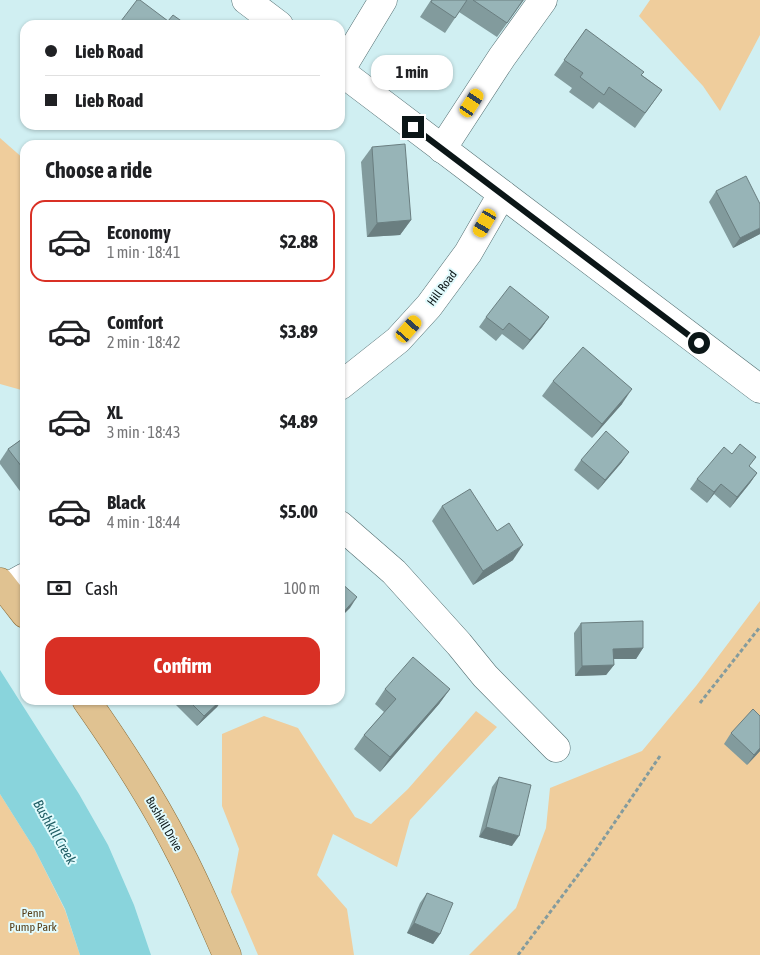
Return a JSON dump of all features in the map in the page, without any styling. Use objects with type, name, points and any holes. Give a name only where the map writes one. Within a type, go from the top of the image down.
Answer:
[{"type":"main road","points":[[10,582],[20,603]]},
{"type":"main road","name":"Bushkill Drive","points":[[90,705],[116,742],[176,845],[196,883],[227,955]]},
{"type":"street","points":[[246,0],[272,20]]},
{"type":"street","points":[[345,63],[383,0]]},
{"type":"street","points":[[442,149],[543,0]]},
{"type":"street","points":[[345,75],[760,389]]},
{"type":"street","name":"Hill Road","points":[[345,382],[398,340],[429,306],[468,253],[502,194]]},
{"type":"street","points":[[345,530],[394,572],[459,644],[485,676],[556,748]]},
{"type":"path","points":[[700,704],[760,628]]},
{"type":"path","points":[[518,955],[587,863],[660,756]]},
{"type":"green space","points":[[650,0],[760,0],[760,35],[720,111],[703,86],[639,16]]},
{"type":"green space","points":[[0,138],[20,156],[20,390],[0,384]]},
{"type":"green space","points":[[760,601],[760,955],[469,955],[516,908],[546,828],[550,788],[642,751],[696,686]]},
{"type":"green space","points":[[476,711],[497,727],[410,820],[397,867],[333,834],[317,875],[347,909],[354,955],[258,955],[231,892],[239,849],[222,806],[222,734],[264,716],[298,728],[355,817],[371,824],[408,789]]},
{"type":"green space","name":"Penn Pump Park","points":[[0,794],[34,848],[65,910],[80,955],[0,955]]},
{"type":"water","name":"Bushkill Creek","points":[[0,670],[20,701],[20,705],[22,705],[79,794],[108,845],[134,905],[151,955],[80,955],[65,909],[34,848],[0,794]]},
{"type":"building","points":[[137,0],[140,0],[167,20],[122,20]]},
{"type":"building","points":[[432,0],[467,0],[455,18],[431,2]]},
{"type":"building","points":[[473,0],[523,0],[507,23]]},
{"type":"building","points":[[173,15],[180,20],[169,20]]},
{"type":"building","points":[[586,29],[644,72],[641,75],[662,90],[645,113],[609,87],[604,95],[580,77],[583,73],[564,60]]},
{"type":"building","points":[[405,144],[411,220],[377,223],[372,147]]},
{"type":"building","points":[[746,176],[760,204],[760,228],[740,238],[716,191]]},
{"type":"building","points":[[510,286],[549,317],[530,340],[509,323],[503,330],[486,317]]},
{"type":"building","points":[[583,347],[632,389],[602,424],[553,381]]},
{"type":"building","points":[[606,431],[629,452],[605,480],[581,460]]},
{"type":"building","points":[[20,441],[20,465],[8,449]]},
{"type":"building","points":[[740,444],[756,457],[749,466],[757,473],[737,497],[721,484],[714,492],[697,479],[724,447],[732,454]]},
{"type":"building","points":[[470,489],[497,531],[509,523],[523,545],[483,571],[442,506]]},
{"type":"building","points":[[345,586],[357,597],[345,610]]},
{"type":"building","points":[[643,621],[643,648],[613,649],[614,665],[582,666],[581,623]]},
{"type":"building","points":[[413,657],[450,689],[390,757],[364,735],[396,699],[385,689]]},
{"type":"building","points":[[193,705],[216,705],[204,716]]},
{"type":"building","points":[[753,709],[760,716],[760,748],[754,755],[731,733]]},
{"type":"building","points":[[499,777],[531,785],[519,836],[486,827]]},
{"type":"building","points":[[427,893],[453,903],[440,934],[414,923]]},
{"type":"route","points":[[413,127],[699,343]]}]
